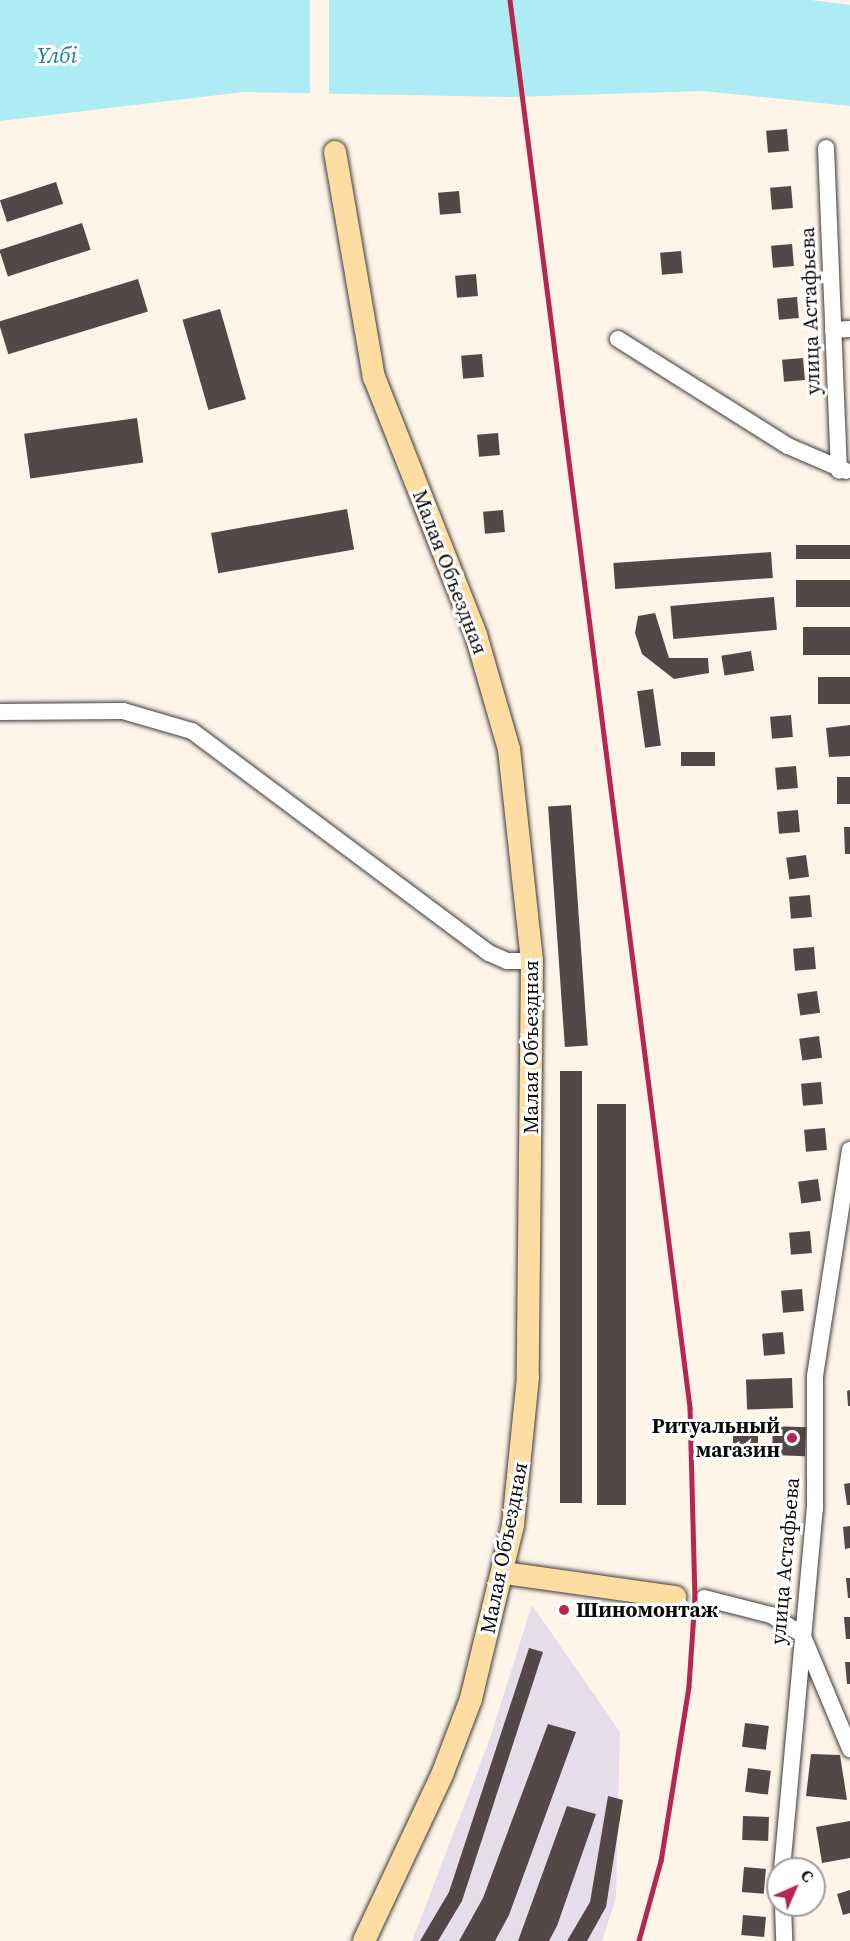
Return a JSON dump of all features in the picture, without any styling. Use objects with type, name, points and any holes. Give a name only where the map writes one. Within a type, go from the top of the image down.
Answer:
[{"type":"main road","name":"Малая Объездная","points":[[335,152],[374,377],[476,635],[509,749],[532,961],[528,1377],[523,1469],[504,1573],[471,1698],[442,1775],[363,1941]]},
{"type":"main road","points":[[504,1573],[675,1597]]},
{"type":"street","name":"улица Астафьева","points":[[618,339],[788,446],[844,471],[842,329],[826,148]]},
{"type":"street","points":[[0,712],[123,711],[192,731],[489,953],[507,960],[532,961]]},
{"type":"street","name":"улица Астафьева","points":[[783,1857],[815,1509],[815,1376],[850,1150]]},
{"type":"street","points":[[704,1598],[771,1615],[802,1634],[850,1749]]},
{"type":"street","points":[[783,1917],[784,1941]]},
{"type":"shaded area","points":[[532,1605],[620,1732],[616,1898],[602,1941],[412,1941],[489,1741]]},
{"type":"water","name":"Үлбі","points":[[0,0],[811,0],[850,5],[850,106],[703,91],[512,97],[244,92],[0,121]]},
{"type":"pier","points":[[310,0],[329,0],[329,98],[310,98]]},
{"type":"building","points":[[787,129],[789,151],[768,153],[766,131]]},
{"type":"building","points":[[56,182],[63,204],[7,222],[0,200]]},
{"type":"building","points":[[791,186],[793,208],[772,210],[770,188]]},
{"type":"building","points":[[459,191],[461,213],[440,215],[438,193]]},
{"type":"building","points":[[82,223],[91,250],[8,277],[0,250]]},
{"type":"building","points":[[792,244],[794,266],[773,268],[771,246]]},
{"type":"building","points":[[681,251],[683,273],[662,275],[660,253]]},
{"type":"building","points":[[476,274],[478,296],[457,298],[455,276]]},
{"type":"building","points":[[138,279],[148,312],[8,354],[0,321]]},
{"type":"building","points":[[797,297],[799,318],[779,320],[777,299]]},
{"type":"building","points":[[220,309],[246,399],[208,410],[183,320]]},
{"type":"building","points":[[482,354],[484,377],[463,379],[461,356]]},
{"type":"building","points":[[803,358],[805,380],[784,382],[782,360]]},
{"type":"building","points":[[137,418],[143,463],[30,478],[24,434]]},
{"type":"building","points":[[498,433],[500,455],[479,457],[477,435]]},
{"type":"building","points":[[347,509],[354,549],[218,573],[211,533]]},
{"type":"building","points":[[503,510],[505,532],[485,534],[483,512]]},
{"type":"building","points":[[796,545],[850,545],[850,559],[796,559]]},
{"type":"building","points":[[771,552],[773,578],[615,589],[613,563]]},
{"type":"building","points":[[796,580],[850,580],[850,607],[796,607]]},
{"type":"building","points":[[774,597],[777,630],[673,639],[670,606]]},
{"type":"building","points":[[655,613],[669,658],[708,658],[709,673],[674,679],[642,654],[635,633],[638,616]]},
{"type":"building","points":[[803,627],[850,627],[850,655],[803,655]]},
{"type":"building","points":[[751,651],[754,671],[724,675],[721,656]]},
{"type":"building","points":[[818,677],[850,677],[850,704],[818,704]]},
{"type":"building","points":[[653,689],[661,745],[645,748],[637,691]]},
{"type":"building","points":[[791,715],[793,737],[772,739],[770,717]]},
{"type":"building","points":[[850,725],[850,756],[829,757],[826,728]]},
{"type":"building","points":[[681,752],[715,752],[715,766],[681,766]]},
{"type":"building","points":[[796,766],[798,788],[777,790],[775,768]]},
{"type":"building","points":[[837,777],[850,777],[850,804],[837,804]]},
{"type":"building","points":[[571,805],[588,1045],[565,1047],[548,807]]},
{"type":"building","points":[[798,810],[800,832],[779,834],[777,812]]},
{"type":"building","points":[[844,827],[850,827],[850,854],[845,854]]},
{"type":"building","points":[[806,855],[809,877],[789,880],[786,858]]},
{"type":"building","points":[[810,895],[812,917],[791,919],[789,897]]},
{"type":"building","points":[[814,947],[816,969],[795,971],[793,949]]},
{"type":"building","points":[[817,991],[820,1013],[800,1016],[797,994]]},
{"type":"building","points":[[819,1036],[822,1058],[802,1061],[799,1039]]},
{"type":"building","points":[[560,1071],[582,1071],[582,1503],[560,1503]]},
{"type":"building","points":[[821,1082],[823,1104],[803,1106],[801,1084]]},
{"type":"building","points":[[597,1104],[626,1104],[626,1505],[597,1505]]},
{"type":"building","points":[[825,1128],[827,1150],[806,1152],[804,1130]]},
{"type":"building","points":[[818,1179],[821,1201],[801,1204],[798,1182]]},
{"type":"building","points":[[810,1231],[812,1253],[791,1255],[789,1233]]},
{"type":"building","points":[[802,1289],[804,1311],[783,1313],[781,1291]]},
{"type":"building","points":[[783,1332],[785,1354],[764,1356],[762,1334]]},
{"type":"building","points":[[792,1378],[793,1408],[747,1410],[746,1380]]},
{"type":"building","points":[[850,1390],[850,1406],[848,1406],[847,1391]]},
{"type":"building","points":[[733,1422],[758,1422],[758,1458],[733,1458]]},
{"type":"building","points":[[773,1426],[806,1427],[805,1456],[772,1455]]},
{"type":"building","points":[[850,1483],[850,1505],[847,1505],[844,1484]]},
{"type":"building","points":[[850,1526],[850,1548],[845,1549],[843,1527]]},
{"type":"building","points":[[846,1578],[850,1578],[850,1598],[848,1598]]},
{"type":"building","points":[[844,1617],[850,1617],[850,1639],[846,1639]]},
{"type":"building","points":[[529,1648],[543,1652],[462,1901],[438,1941],[420,1941],[449,1892]]},
{"type":"building","points":[[845,1662],[850,1662],[850,1684],[847,1684]]},
{"type":"building","points":[[745,1723],[769,1726],[766,1750],[742,1747]]},
{"type":"building","points":[[548,1724],[576,1732],[509,1915],[495,1941],[459,1941],[483,1898]]},
{"type":"building","points":[[811,1754],[840,1755],[847,1800],[806,1796]]},
{"type":"building","points":[[748,1768],[771,1771],[768,1795],[745,1792]]},
{"type":"building","points":[[608,1796],[623,1800],[606,1907],[587,1941],[567,1941],[590,1902]]},
{"type":"building","points":[[567,1806],[596,1814],[557,1926],[549,1941],[518,1941]]},
{"type":"building","points":[[743,1816],[769,1817],[768,1841],[742,1840]]},
{"type":"building","points":[[850,1821],[850,1858],[826,1862],[826,1857],[821,1857],[816,1827]]},
{"type":"building","points":[[744,1867],[766,1869],[764,1894],[742,1892]]},
{"type":"building","points":[[850,1890],[850,1913],[843,1915],[837,1894]]},
{"type":"building","points":[[743,1915],[766,1917],[764,1937],[741,1935]]},
{"type":"railway","points":[[510,0],[690,1408],[695,1598],[689,1687],[661,1861],[639,1941]]},
{"type":"place","name":"Ритуальный магазин","points":[[792,1438]]},
{"type":"place","name":"Шиномонтаж","points":[[564,1610]]}]
